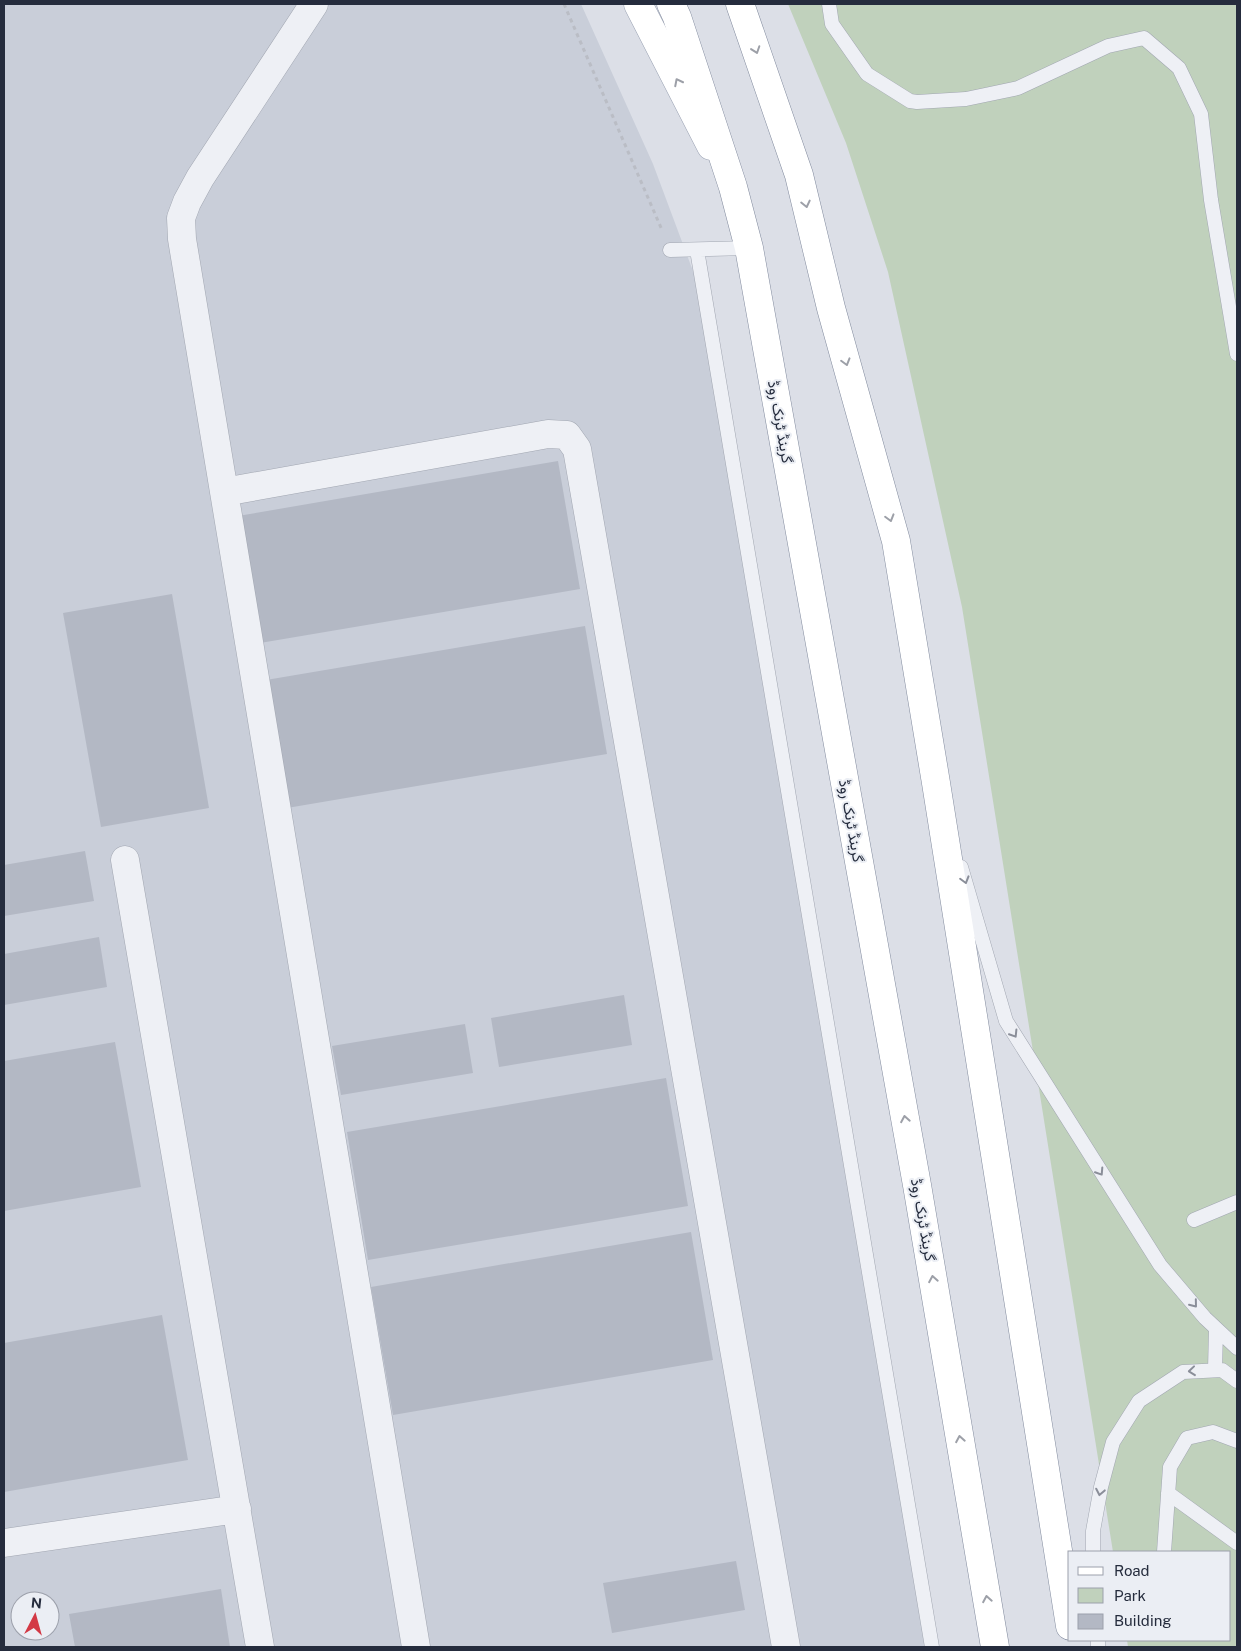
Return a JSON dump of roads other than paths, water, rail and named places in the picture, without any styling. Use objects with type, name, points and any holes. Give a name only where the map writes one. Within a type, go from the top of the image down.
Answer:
[{"type":"main road","points":[[638,4],[733,187]]},
{"type":"main road","name":"گرینڈ ٹرنک روڈ","points":[[671,4],[678,17],[733,187],[748,248],[917,1185],[995,1647]]},
{"type":"main road","points":[[740,4],[799,175],[831,308],[896,542],[1068,1613]]},
{"type":"street","points":[[314,4],[200,178],[181,218],[182,239],[416,1647]]},
{"type":"street","points":[[224,492],[548,434],[567,435],[577,449],[786,1647]]},
{"type":"street","points":[[125,860],[260,1647]]},
{"type":"street","points":[[4,1543],[236,1509]]},
{"type":"lane","points":[[829,4],[832,24],[866,74],[910,100],[917,102],[966,99],[1018,88],[1108,46],[1144,38],[1178,68],[1202,114],[1211,200],[1237,354]]},
{"type":"lane","points":[[670,250],[748,248]]},
{"type":"lane","points":[[697,250],[932,1647]]},
{"type":"lane","points":[[936,782],[1006,1021],[1160,1264],[1205,1318],[1237,1348]]},
{"type":"lane","points":[[1194,1220],[1236,1207]]},
{"type":"lane","points":[[1215,1370],[1216,1329]]},
{"type":"lane","points":[[1093,1551],[1093,1531],[1113,1442],[1139,1401],[1183,1372],[1222,1370],[1237,1382]]},
{"type":"lane","points":[[1164,1551],[1170,1467],[1187,1438],[1213,1432],[1237,1441]]},
{"type":"lane","points":[[1168,1493],[1237,1543]]}]
